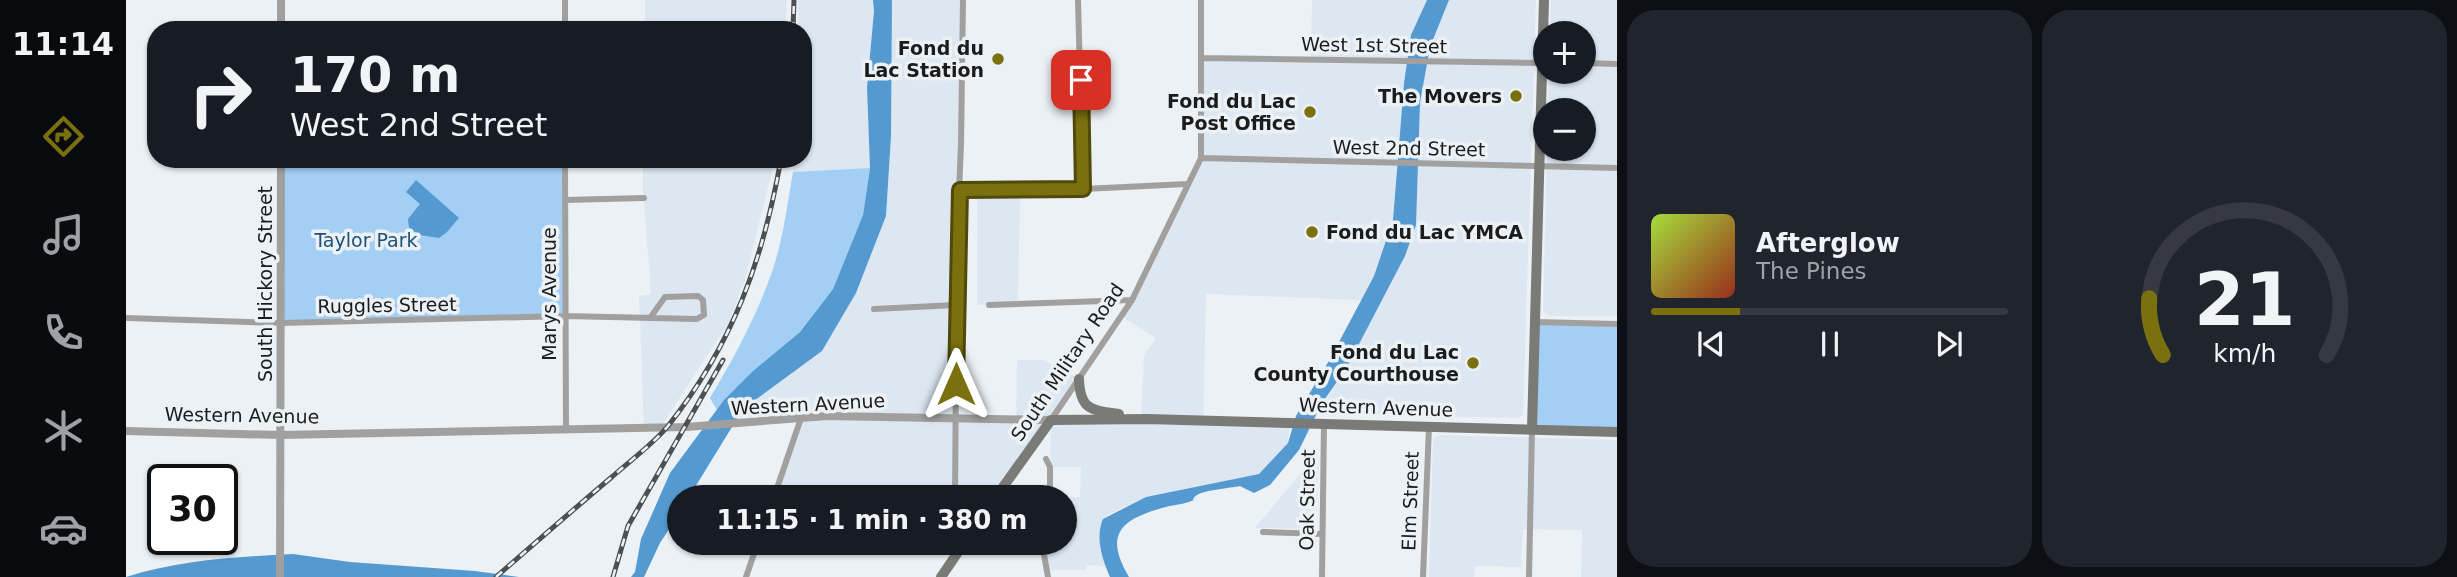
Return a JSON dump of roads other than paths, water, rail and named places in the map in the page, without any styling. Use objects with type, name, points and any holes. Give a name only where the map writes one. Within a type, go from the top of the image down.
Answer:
[{"type":"main road","points":[[1544,0],[1544,21]]},
{"type":"main road","points":[[1532,429],[1543,84]]},
{"type":"main road","points":[[1079,379],[1080,398],[1087,406],[1094,410],[1147,419]]},
{"type":"main road","name":"Western Avenue","points":[[1051,420],[1290,422],[1617,432]]},
{"type":"main road","name":"South Military Road","points":[[1005,485],[1051,420]]},
{"type":"main road","points":[[941,577],[956,555]]},
{"type":"street","points":[[281,0],[281,21]]},
{"type":"street","points":[[565,0],[565,21]]},
{"type":"street","points":[[955,485],[963,0]]},
{"type":"street","name":"South Military Road","points":[[1051,420],[1132,300],[1201,158],[1201,0]]},
{"type":"street","points":[[1080,2],[1083,189]]},
{"type":"street","name":"West 1st Street","points":[[1202,58],[1533,63]]},
{"type":"street","points":[[1596,63],[1617,64]]},
{"type":"street","name":"West 2nd Street","points":[[1201,158],[1617,168]]},
{"type":"street","name":"South Hickory Street","points":[[280,577],[281,168]]},
{"type":"street","name":"Marys Avenue","points":[[565,168],[566,430]]},
{"type":"street","points":[[960,190],[1083,189],[1187,184]]},
{"type":"street","points":[[565,200],[644,198]]},
{"type":"street","name":"Ruggles Street","points":[[126,318],[280,323],[565,316],[650,318],[701,318],[704,315],[704,300],[698,296],[665,297],[650,318]]},
{"type":"street","points":[[989,305],[1132,300]]},
{"type":"street","points":[[874,309],[956,305]]},
{"type":"street","points":[[1535,322],[1617,324]]},
{"type":"street","name":"Western Avenue","points":[[126,430],[280,435],[698,426],[850,416],[1051,420]]},
{"type":"street","points":[[778,485],[801,418]]},
{"type":"street","name":"Oak Street","points":[[1320,423],[1321,577]]},
{"type":"street","name":"Elm Street","points":[[1423,577],[1429,426]]},
{"type":"street","points":[[1529,577],[1532,429]]},
{"type":"street","points":[[1046,459],[1050,467],[1050,485]]},
{"type":"street","points":[[1263,532],[1322,534]]},
{"type":"street","points":[[746,577],[754,555]]},
{"type":"street","points":[[1044,555],[1048,577]]},
{"type":"railway","points":[[793,21],[794,0]]},
{"type":"railway","points":[[496,577],[656,439],[691,395],[711,364],[742,300],[765,232],[779,168]]},
{"type":"railway","points":[[613,577],[628,526],[723,360]]},
{"type":"place","name":"Fond du Lac Station","points":[[998,59]]},
{"type":"place","name":"The Movers","points":[[1516,96]]},
{"type":"place","name":"Fond du Lac Post Office","points":[[1310,112]]},
{"type":"place","name":"Fond du Lac YMCA","points":[[1312,232]]},
{"type":"place","name":"Fond du Lac County Courthouse","points":[[1473,363]]},
{"type":"park label","name":"Taylor Park","points":[[366,240]]}]
